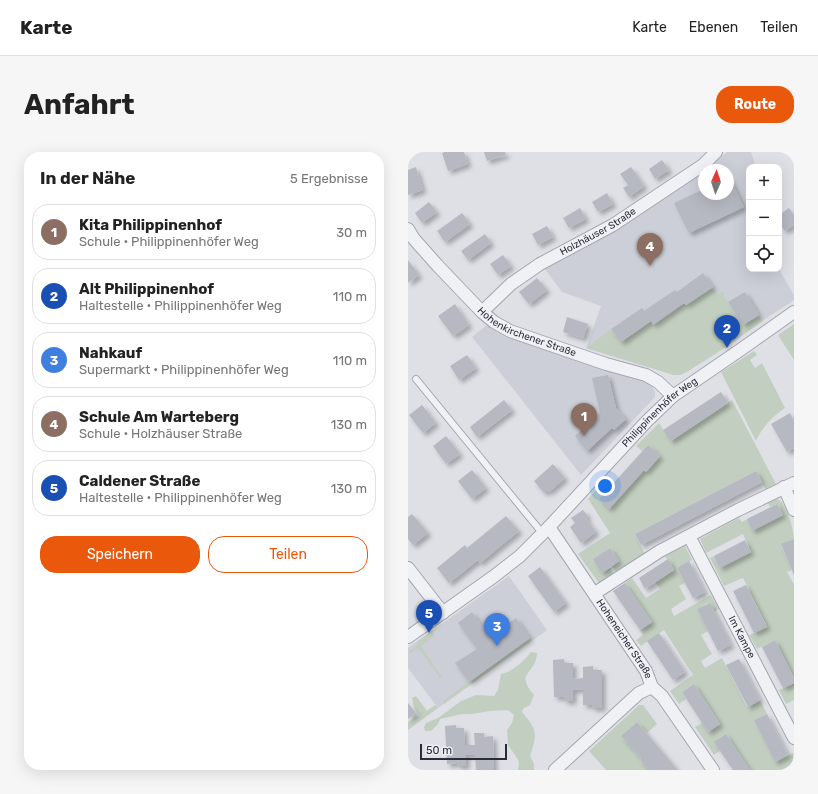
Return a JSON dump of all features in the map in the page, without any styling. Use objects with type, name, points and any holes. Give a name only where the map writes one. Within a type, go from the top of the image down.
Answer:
[{"type":"street","name":"Holzhäuser Straße","points":[[482,312],[511,284],[540,264],[613,225],[703,166],[716,152]]},
{"type":"street","name":"Hohenkirchener Straße","points":[[408,229],[414,239],[482,312],[494,322],[510,331],[606,364],[646,375],[658,382],[673,396]]},
{"type":"street","name":"Philippinenhöfer Weg","points":[[408,637],[520,556],[646,422],[673,396],[794,312]]},
{"type":"street","points":[[595,594],[660,551],[789,485],[794,510]]},
{"type":"street","name":"Hoheneicher Straße","points":[[546,530],[595,594],[646,671],[652,687],[662,696],[713,770]]},
{"type":"street","name":"Im Kampe","points":[[689,536],[794,738]]},
{"type":"street","points":[[408,568],[443,613]]},
{"type":"street","points":[[555,770],[639,693],[652,687]]},
{"type":"lane","points":[[416,379],[546,530]]},
{"type":"shaded area","points":[[727,152],[751,152],[755,164],[746,164],[746,272],[781,272],[794,295],[794,300],[680,375],[674,375],[586,348],[601,306],[562,292],[545,269],[612,232],[698,175],[698,200],[734,200],[734,164],[713,164]]},
{"type":"shaded area","points":[[487,325],[506,337],[645,381],[652,386],[655,392],[655,397],[581,475],[472,337]]},
{"type":"shaded area","points":[[509,576],[547,630],[438,708],[408,668],[408,648]]},
{"type":"green space","points":[[713,287],[718,295],[722,291],[724,292],[724,297],[743,325],[759,315],[763,321],[687,372],[680,375],[674,375],[586,348],[611,329],[621,342],[651,321],[653,324],[684,303],[686,305]]},
{"type":"green space","points":[[794,324],[794,360],[778,335]]},
{"type":"green space","points":[[754,351],[757,355],[750,360],[755,368],[762,363],[785,408],[768,422],[756,441],[721,372]]},
{"type":"green space","points":[[732,400],[776,484],[766,490],[756,471],[635,534],[645,554],[617,573],[612,566],[619,561],[610,548],[593,559],[602,572],[610,568],[614,575],[599,583],[578,554],[610,533],[588,499],[598,487],[605,493],[599,499],[610,508],[644,470],[646,472],[660,456],[648,445],[642,451],[636,446],[659,423],[671,441]]},
{"type":"green space","points":[[777,499],[786,510],[794,535],[794,539],[781,545],[792,570],[787,572],[794,584],[794,678],[775,640],[757,649],[749,635],[767,626],[743,578],[724,586],[710,558],[714,556],[720,567],[751,552],[743,534],[706,553],[700,539],[739,518],[742,522],[747,519],[752,530],[783,515],[777,504],[770,507],[768,503]]},
{"type":"green space","points":[[685,546],[692,560],[677,568],[685,583],[679,586],[686,599],[671,609],[674,616],[711,595],[719,609],[714,612],[709,603],[697,609],[708,631],[701,635],[712,654],[701,661],[705,668],[722,658],[747,707],[760,700],[767,714],[754,720],[775,762],[793,753],[794,770],[750,770],[726,734],[715,742],[720,751],[714,755],[695,727],[702,723],[708,732],[720,724],[694,684],[682,692],[686,699],[679,704],[670,691],[693,675],[664,630],[641,646],[636,640],[643,635],[640,630],[652,622],[625,583],[632,578],[646,598],[660,589],[655,582],[674,570],[665,556]]},
{"type":"green space","points":[[432,631],[435,636],[421,646],[442,677],[440,678],[418,648],[410,654],[408,648],[411,650],[418,645],[416,643]]},
{"type":"green space","points":[[530,638],[532,640],[444,704],[443,701]]},
{"type":"green space","points":[[531,652],[537,653],[536,660],[526,677],[526,682],[534,695],[530,705],[523,709],[522,712],[531,723],[535,732],[530,756],[534,764],[534,770],[518,770],[519,762],[508,745],[507,730],[512,723],[514,715],[508,710],[462,714],[440,719],[438,724],[431,731],[425,731],[424,727],[426,723],[438,718],[461,701],[476,695],[494,696],[498,690],[501,674],[518,666]]},
{"type":"green space","points":[[794,683],[794,700],[786,704],[779,690]]},
{"type":"green space","points":[[416,696],[427,711],[435,705],[438,708],[408,730],[408,722],[419,715],[414,707],[412,698]]},
{"type":"green space","points":[[639,705],[643,705],[657,724],[647,733],[637,722],[621,736],[641,758],[640,760],[649,770],[606,770],[589,751]]},
{"type":"building","points":[[464,152],[468,164],[448,171],[442,153]]},
{"type":"building","points":[[484,152],[505,152],[506,155],[487,161]]},
{"type":"building","points":[[662,160],[669,170],[655,179],[649,169]]},
{"type":"building","points":[[416,167],[423,190],[408,195],[408,170]]},
{"type":"building","points":[[631,167],[644,186],[629,197],[623,188],[628,185],[620,174]]},
{"type":"building","points":[[734,187],[744,207],[689,233],[674,203],[698,192],[698,200],[734,200]]},
{"type":"building","points":[[607,193],[613,204],[598,212],[592,202]]},
{"type":"building","points":[[429,202],[437,212],[422,223],[415,213]]},
{"type":"building","points":[[580,208],[586,219],[569,228],[563,218]]},
{"type":"building","points":[[789,208],[794,215],[794,225],[785,231],[782,227],[782,213]]},
{"type":"building","points":[[462,213],[470,224],[445,242],[437,231]]},
{"type":"building","points":[[547,226],[553,237],[538,245],[532,234]]},
{"type":"building","points":[[485,234],[491,243],[468,260],[461,251]]},
{"type":"building","points":[[503,255],[511,266],[498,275],[490,264]]},
{"type":"building","points":[[408,260],[419,275],[408,283]]},
{"type":"building","points":[[703,273],[713,287],[686,305],[684,303],[653,325],[651,321],[621,342],[611,329],[642,308],[644,311],[675,290],[677,292]]},
{"type":"building","points":[[537,278],[547,290],[529,304],[519,292]]},
{"type":"building","points":[[745,292],[759,315],[743,325],[728,302]]},
{"type":"building","points":[[455,304],[469,325],[453,336],[438,316]]},
{"type":"building","points":[[567,317],[588,324],[583,338],[563,332]]},
{"type":"building","points":[[467,355],[476,368],[459,380],[450,366]]},
{"type":"building","points":[[608,375],[616,408],[626,419],[614,430],[612,428],[587,451],[575,436],[600,413],[592,378]]},
{"type":"building","points":[[721,392],[728,403],[671,441],[663,430]]},
{"type":"building","points":[[504,400],[512,410],[477,437],[470,427]]},
{"type":"building","points":[[422,405],[436,423],[423,433],[409,415]]},
{"type":"building","points":[[790,413],[794,421],[794,448],[787,452],[771,424]]},
{"type":"building","points":[[446,436],[460,454],[446,464],[433,446]]},
{"type":"building","points":[[648,445],[660,456],[646,472],[644,470],[609,509],[599,499]]},
{"type":"building","points":[[553,464],[565,478],[549,492],[547,490],[544,493],[534,481]]},
{"type":"building","points":[[472,470],[486,488],[472,499],[458,481]]},
{"type":"building","points":[[756,471],[762,482],[641,545],[635,534]]},
{"type":"building","points":[[777,504],[783,515],[752,531],[747,519]]},
{"type":"building","points":[[583,510],[588,516],[586,518],[596,532],[581,543],[570,527],[575,523],[571,518]]},
{"type":"building","points":[[412,514],[428,533],[413,545],[408,539],[408,517]]},
{"type":"building","points":[[506,516],[519,531],[480,563],[478,560],[449,583],[437,568],[465,545],[467,548]]},
{"type":"building","points":[[794,539],[794,575],[781,544]]},
{"type":"building","points":[[745,540],[751,552],[720,568],[714,556]]},
{"type":"building","points":[[610,548],[619,561],[602,573],[593,559]]},
{"type":"building","points":[[668,559],[674,570],[645,589],[639,578]]},
{"type":"building","points":[[689,561],[705,592],[693,598],[677,568]]},
{"type":"building","points":[[540,567],[566,603],[554,612],[528,576]]},
{"type":"building","points":[[625,583],[652,622],[640,630],[613,591]]},
{"type":"building","points":[[746,585],[767,627],[754,633],[733,591]]},
{"type":"building","points":[[710,603],[731,645],[718,651],[697,609]]},
{"type":"building","points":[[472,612],[490,637],[516,618],[530,638],[469,682],[455,663],[477,649],[458,623]]},
{"type":"building","points":[[659,633],[685,672],[673,680],[647,641]]},
{"type":"building","points":[[775,640],[794,678],[794,683],[783,688],[762,647]]},
{"type":"building","points":[[564,659],[564,663],[573,663],[573,679],[583,678],[583,667],[593,666],[593,670],[602,670],[602,708],[592,708],[592,705],[583,705],[583,689],[573,690],[573,701],[564,701],[564,697],[554,697],[553,660]]},
{"type":"building","points":[[739,659],[760,700],[748,707],[726,665]]},
{"type":"building","points":[[694,684],[720,724],[708,732],[682,692]]},
{"type":"building","points":[[408,703],[416,713],[408,719]]},
{"type":"building","points":[[767,714],[788,755],[775,762],[754,720]]},
{"type":"building","points":[[637,722],[676,768],[674,770],[649,770],[640,760],[641,758],[621,736]]},
{"type":"building","points":[[456,725],[456,728],[464,728],[465,745],[475,745],[474,733],[484,733],[484,737],[493,736],[494,770],[476,770],[475,755],[466,755],[466,766],[458,766],[457,763],[447,764],[445,726]]},
{"type":"building","points":[[726,734],[750,770],[733,770],[714,742]]},
{"type":"place","name":"Schule Am Warteberg","points":[[650,266]]},
{"type":"place","name":"Alt Philippinenhof","points":[[727,348]]},
{"type":"place","name":"Kita Philippinenhof","points":[[584,436]]},
{"type":"place","name":"Caldener Straße","points":[[429,633]]},
{"type":"place","name":"Nahkauf","points":[[497,646]]}]
